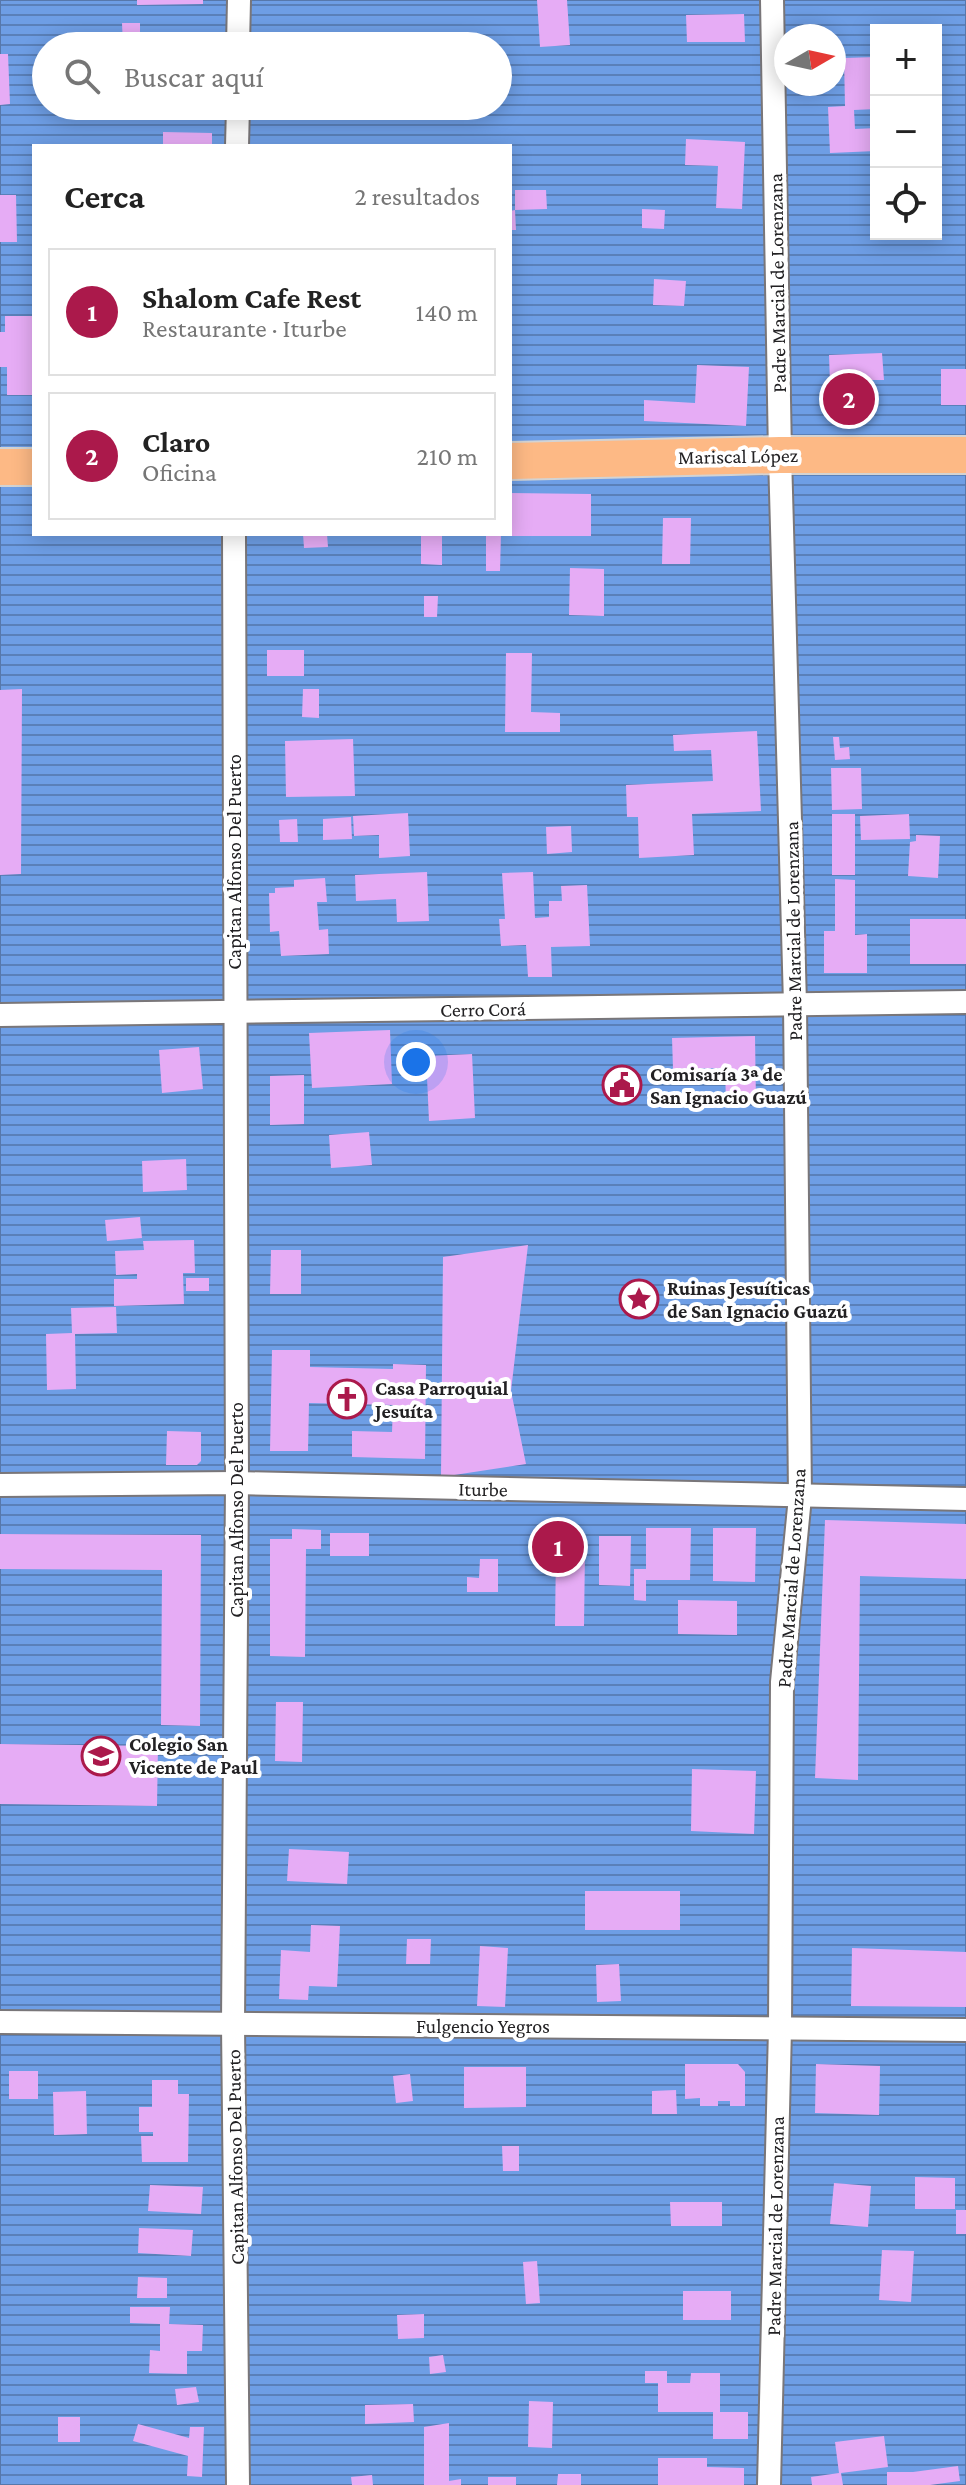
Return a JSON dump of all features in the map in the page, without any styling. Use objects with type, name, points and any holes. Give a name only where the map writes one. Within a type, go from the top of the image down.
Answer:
[{"type":"main road","name":"Mariscal López","points":[[512,461],[780,455],[966,455]]},
{"type":"main road","points":[[0,467],[32,467]]},
{"type":"street","points":[[238,32],[239,0]]},
{"type":"street","name":"Padre Marcial de Lorenzana","points":[[769,2485],[780,2028],[782,1682],[800,1497],[795,1004],[780,455],[772,0]]},
{"type":"street","points":[[237,144],[238,120]]},
{"type":"street","name":"Capitan Alfonso Del Puerto","points":[[234,536],[237,1483],[233,2025],[238,2485]]},
{"type":"street","name":"Cerro Corá","points":[[0,1015],[966,1002]]},
{"type":"street","name":"Iturbe","points":[[0,1485],[237,1483],[966,1499]]},
{"type":"street","name":"Fulgencio Yegros","points":[[0,2022],[966,2030]]},
{"type":"water","points":[[0,0],[966,0],[966,2485],[0,2485]]},
{"type":"building","points":[[137,0],[203,0],[203,4],[137,5]]},
{"type":"building","points":[[537,0],[567,0],[570,45],[540,47]]},
{"type":"building","points":[[744,14],[745,42],[687,42],[686,15]]},
{"type":"building","points":[[122,23],[140,23],[140,32],[122,32]]},
{"type":"building","points":[[0,54],[8,54],[10,104],[0,105]]},
{"type":"building","points":[[870,57],[870,109],[854,110],[855,129],[870,128],[870,151],[830,153],[828,107],[845,106],[846,58]]},
{"type":"building","points":[[163,132],[212,133],[212,144],[163,144]]},
{"type":"building","points":[[686,139],[745,142],[742,209],[716,208],[718,166],[685,165]]},
{"type":"building","points":[[515,190],[546,190],[547,209],[515,210]]},
{"type":"building","points":[[0,195],[16,195],[17,242],[0,242]]},
{"type":"building","points":[[642,209],[665,210],[664,229],[642,228]]},
{"type":"building","points":[[515,210],[516,230],[512,230],[512,211]]},
{"type":"building","points":[[654,279],[686,281],[684,306],[653,305]]},
{"type":"building","points":[[5,316],[32,316],[32,395],[7,395],[7,367],[0,367],[0,332],[5,332]]},
{"type":"building","points":[[882,353],[884,380],[868,380],[869,411],[831,413],[829,355]]},
{"type":"building","points":[[697,365],[749,367],[746,426],[644,421],[644,400],[695,403]]},
{"type":"building","points":[[941,369],[966,369],[966,405],[941,405]]},
{"type":"building","points":[[512,493],[591,494],[591,536],[512,536]]},
{"type":"building","points":[[663,518],[691,518],[690,564],[662,564]]},
{"type":"building","points":[[303,536],[327,536],[328,547],[304,548]]},
{"type":"building","points":[[421,536],[442,536],[442,565],[421,564]]},
{"type":"building","points":[[486,536],[501,536],[500,571],[486,571]]},
{"type":"building","points":[[570,568],[604,569],[604,616],[569,615]]},
{"type":"building","points":[[424,596],[438,596],[437,617],[424,617]]},
{"type":"building","points":[[267,650],[304,650],[304,676],[267,676]]},
{"type":"building","points":[[506,653],[532,653],[531,712],[560,713],[560,732],[505,732]]},
{"type":"building","points":[[22,689],[21,874],[0,875],[0,690]]},
{"type":"building","points":[[303,689],[319,689],[319,718],[302,717]]},
{"type":"building","points":[[757,731],[761,811],[692,814],[694,855],[639,858],[638,817],[627,817],[626,785],[713,781],[711,750],[674,751],[673,735]]},
{"type":"building","points":[[833,737],[839,737],[840,748],[849,747],[850,759],[835,760]]},
{"type":"building","points":[[353,739],[355,796],[286,797],[285,741]]},
{"type":"building","points":[[831,768],[861,768],[862,809],[832,810]]},
{"type":"building","points":[[408,813],[410,856],[379,858],[379,835],[354,836],[353,816]]},
{"type":"building","points":[[832,814],[855,814],[855,875],[832,875]]},
{"type":"building","points":[[909,814],[910,839],[861,840],[860,816]]},
{"type":"building","points":[[351,817],[352,839],[323,840],[323,819]]},
{"type":"building","points":[[297,819],[298,842],[280,842],[279,820]]},
{"type":"building","points":[[571,826],[572,852],[547,854],[546,827]]},
{"type":"building","points":[[916,835],[940,836],[938,878],[908,876],[910,842],[916,841]]},
{"type":"building","points":[[427,872],[429,921],[397,922],[396,899],[356,901],[355,875]]},
{"type":"building","points":[[533,872],[535,918],[549,917],[549,901],[562,901],[561,886],[587,885],[590,946],[551,947],[552,977],[528,977],[526,945],[501,946],[499,919],[505,919],[502,873]]},
{"type":"building","points":[[325,878],[327,902],[317,902],[319,930],[328,929],[329,954],[281,956],[279,931],[270,932],[269,893],[275,893],[275,888],[294,887],[294,880]]},
{"type":"building","points":[[835,879],[855,880],[855,935],[867,934],[867,973],[824,973],[824,931],[835,931]]},
{"type":"building","points":[[910,919],[966,919],[966,964],[910,964]]},
{"type":"building","points":[[390,1030],[392,1084],[312,1088],[309,1033]]},
{"type":"building","points":[[755,1036],[756,1103],[726,1103],[725,1068],[673,1069],[672,1038]]},
{"type":"building","points":[[199,1047],[203,1089],[162,1093],[159,1050]]},
{"type":"building","points":[[472,1054],[475,1118],[429,1121],[426,1056]]},
{"type":"building","points":[[304,1075],[304,1124],[270,1125],[270,1076]]},
{"type":"building","points":[[369,1132],[372,1165],[331,1168],[329,1135]]},
{"type":"building","points":[[186,1159],[187,1190],[143,1192],[142,1161]]},
{"type":"building","points":[[140,1217],[142,1238],[107,1241],[105,1220]]},
{"type":"building","points":[[194,1240],[195,1273],[183,1273],[184,1304],[114,1306],[114,1279],[137,1279],[137,1274],[116,1275],[115,1251],[144,1250],[143,1241]]},
{"type":"building","points":[[528,1245],[511,1391],[526,1464],[441,1477],[443,1257]]},
{"type":"building","points":[[271,1250],[301,1250],[301,1294],[270,1294]]},
{"type":"building","points":[[186,1278],[209,1278],[209,1291],[186,1291]]},
{"type":"building","points":[[116,1307],[117,1333],[75,1334],[76,1389],[47,1390],[46,1334],[72,1333],[71,1308]]},
{"type":"building","points":[[272,1350],[310,1350],[310,1367],[393,1369],[393,1364],[426,1365],[425,1459],[352,1457],[352,1431],[392,1432],[393,1405],[309,1403],[308,1451],[270,1451]]},
{"type":"building","points":[[167,1431],[201,1432],[201,1461],[197,1465],[166,1465]]},
{"type":"building","points":[[825,1520],[966,1524],[966,1579],[860,1576],[858,1780],[815,1778]]},
{"type":"building","points":[[646,1528],[691,1528],[690,1580],[646,1580],[646,1601],[634,1600],[634,1569],[646,1569]]},
{"type":"building","points":[[713,1528],[756,1528],[755,1582],[713,1581]]},
{"type":"building","points":[[292,1529],[321,1530],[321,1549],[306,1549],[305,1657],[270,1656],[270,1539],[292,1539]]},
{"type":"building","points":[[330,1533],[369,1533],[369,1556],[330,1556]]},
{"type":"building","name":"Colegio San Vicente de Paul","points":[[0,1534],[201,1535],[200,1726],[161,1725],[162,1570],[0,1569]]},
{"type":"building","points":[[599,1536],[631,1536],[630,1586],[599,1585]]},
{"type":"building","points":[[556,1549],[585,1549],[584,1626],[555,1626]]},
{"type":"building","points":[[480,1559],[498,1559],[498,1592],[467,1592],[467,1577],[479,1578]]},
{"type":"building","points":[[678,1600],[737,1601],[737,1635],[678,1634]]},
{"type":"building","points":[[276,1702],[303,1702],[302,1762],[275,1761]]},
{"type":"building","name":"Colegio San Vicente de Paul","points":[[0,1744],[158,1746],[157,1806],[0,1804]]},
{"type":"building","points":[[692,1769],[756,1771],[754,1834],[691,1831]]},
{"type":"building","points":[[289,1849],[349,1852],[347,1884],[287,1881]]},
{"type":"building","points":[[585,1891],[680,1891],[680,1930],[585,1930]]},
{"type":"building","points":[[311,1925],[340,1926],[337,1987],[309,1986],[308,2000],[279,1999],[281,1950],[310,1952]]},
{"type":"building","points":[[407,1939],[431,1939],[430,1964],[406,1964]]},
{"type":"building","points":[[480,1946],[508,1948],[505,2007],[477,2006]]},
{"type":"building","points":[[852,1948],[966,1952],[966,2007],[851,2006]]},
{"type":"building","points":[[619,1964],[621,2001],[597,2002],[596,1965]]},
{"type":"building","points":[[685,2064],[738,2064],[745,2072],[745,2106],[730,2106],[730,2101],[718,2101],[718,2106],[700,2106],[700,2098],[685,2099]]},
{"type":"building","points":[[816,2064],[880,2066],[879,2115],[815,2113]]},
{"type":"building","points":[[464,2067],[526,2067],[526,2107],[464,2108]]},
{"type":"building","points":[[9,2071],[38,2071],[38,2099],[9,2099]]},
{"type":"building","points":[[410,2074],[413,2101],[396,2103],[393,2076]]},
{"type":"building","points":[[152,2080],[178,2080],[178,2094],[189,2094],[188,2162],[142,2162],[141,2136],[153,2136],[153,2132],[139,2132],[139,2107],[152,2107]]},
{"type":"building","points":[[676,2090],[677,2114],[652,2114],[652,2091]]},
{"type":"building","points":[[86,2091],[87,2134],[54,2135],[53,2092]]},
{"type":"building","points":[[502,2146],[519,2146],[519,2171],[503,2171]]},
{"type":"building","points":[[915,2177],[955,2178],[955,2209],[915,2209]]},
{"type":"building","points":[[834,2183],[871,2186],[868,2227],[830,2224]]},
{"type":"building","points":[[150,2185],[203,2187],[201,2214],[148,2211]]},
{"type":"building","points":[[670,2202],[722,2202],[722,2226],[671,2226]]},
{"type":"building","points":[[956,2210],[966,2210],[966,2234],[956,2234]]},
{"type":"building","points":[[139,2228],[193,2230],[191,2256],[138,2253]]},
{"type":"building","points":[[882,2250],[914,2251],[911,2302],[879,2300]]},
{"type":"building","points":[[537,2261],[540,2303],[526,2304],[523,2262]]},
{"type":"building","points":[[138,2277],[167,2278],[167,2298],[137,2298]]},
{"type":"building","points":[[683,2291],[731,2291],[731,2320],[683,2320]]},
{"type":"building","points":[[130,2307],[170,2307],[169,2324],[203,2325],[202,2351],[187,2351],[187,2374],[149,2373],[150,2350],[160,2351],[160,2324],[130,2323]]},
{"type":"building","points":[[424,2314],[424,2338],[398,2339],[397,2315]]},
{"type":"building","points":[[443,2355],[446,2372],[430,2374],[429,2357]]},
{"type":"building","points":[[645,2371],[667,2371],[667,2383],[690,2383],[691,2373],[720,2373],[720,2412],[748,2412],[748,2439],[713,2439],[713,2412],[658,2412],[658,2383],[645,2383]]},
{"type":"building","points":[[196,2387],[199,2402],[177,2405],[175,2389]]},
{"type":"building","points":[[529,2401],[553,2402],[552,2448],[528,2447]]},
{"type":"building","points":[[413,2404],[414,2422],[365,2424],[365,2405]]},
{"type":"building","points":[[58,2417],[80,2417],[80,2442],[58,2442]]},
{"type":"building","points":[[449,2423],[449,2481],[461,2479],[461,2485],[424,2485],[424,2427]]},
{"type":"building","points":[[138,2424],[189,2438],[190,2427],[204,2427],[202,2477],[187,2476],[188,2456],[133,2441]]},
{"type":"building","points":[[884,2436],[888,2467],[841,2473],[843,2485],[812,2485],[811,2477],[839,2473],[835,2442]]},
{"type":"building","points":[[658,2458],[707,2458],[707,2467],[744,2468],[744,2485],[658,2485]]},
{"type":"building","points":[[958,2466],[960,2481],[887,2485],[887,2472]]},
{"type":"building","points":[[558,2474],[581,2474],[581,2485],[557,2485]]},
{"type":"building","points":[[372,2475],[373,2485],[352,2485],[351,2477]]},
{"type":"building","points":[[488,2477],[516,2477],[516,2485],[488,2485]]},
{"type":"place","name":"Claro","points":[[849,399]]},
{"type":"place","name":"Comisaría 3ª de San Ignacio Guazú","points":[[622,1085]]},
{"type":"place","name":"Ruinas Jesuíticas de San Ignacio Guazú","points":[[639,1299]]},
{"type":"place","name":"Casa Parroquial Jesuíta","points":[[347,1399]]},
{"type":"place","name":"Shalom Cafe Rest","points":[[558,1547]]},
{"type":"place","name":"Colegio San Vicente de Paul","points":[[101,1756]]}]
